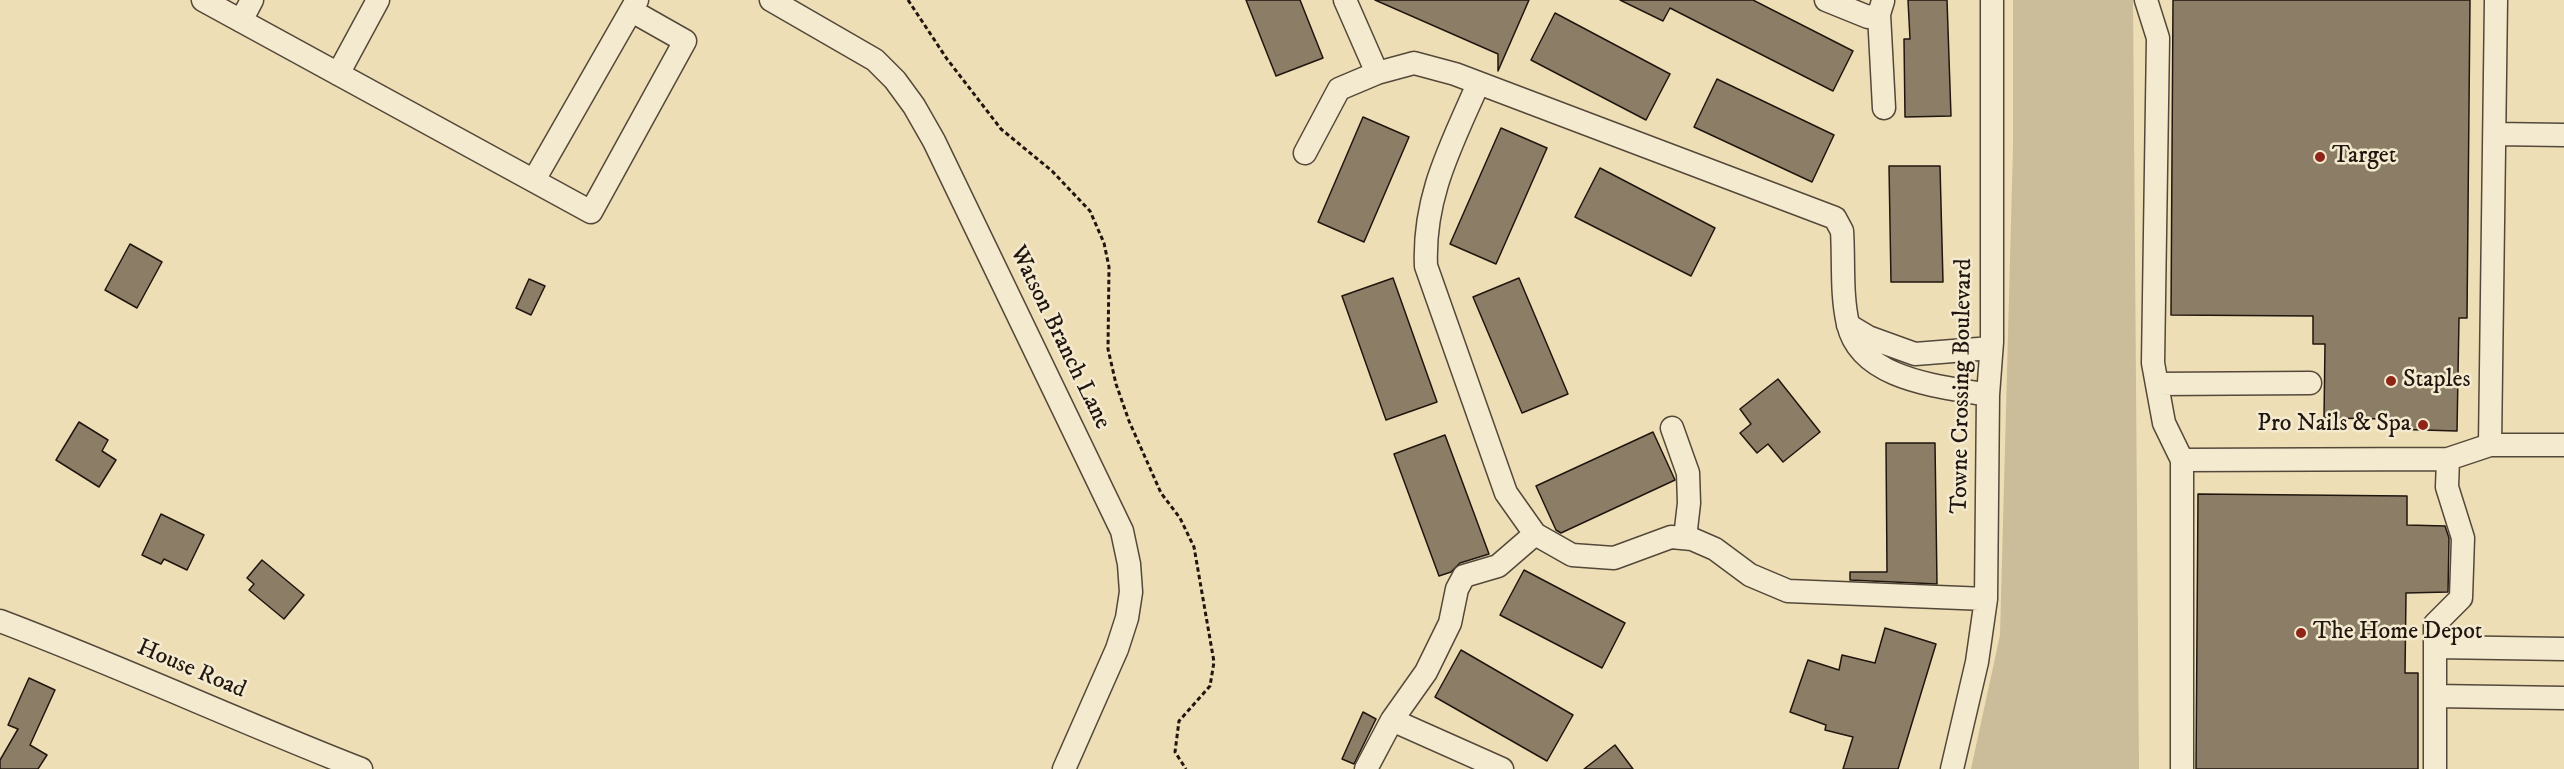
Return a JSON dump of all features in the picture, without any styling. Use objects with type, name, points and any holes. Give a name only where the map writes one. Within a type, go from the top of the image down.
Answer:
[{"type":"street","points":[[203,0],[591,212],[685,41],[634,5],[534,180]]},
{"type":"street","points":[[241,21],[252,0]]},
{"type":"street","points":[[338,74],[378,0]]},
{"type":"street","name":"Watson Branch Lane","points":[[771,0],[874,60],[895,80],[914,106],[934,141],[1122,531],[1129,564],[1131,592],[1127,618],[1117,649],[1064,769]]},
{"type":"street","points":[[1346,0],[1377,73]]},
{"type":"street","points":[[1826,0],[1868,17],[1881,7]]},
{"type":"street","name":"Towne Crossing Boulevard","points":[[1952,769],[1977,662],[1986,599],[1988,395],[1991,348],[1992,0]]},
{"type":"street","points":[[2146,0],[2157,38],[2153,363],[2164,423],[2182,460],[2182,769]]},
{"type":"street","points":[[2490,445],[2496,134],[2496,0]]},
{"type":"street","points":[[1881,7],[1884,108]]},
{"type":"street","points":[[1305,153],[1339,89],[1377,73],[1414,63],[1455,74],[1835,218],[1842,231],[1848,325],[1856,344],[1878,365],[1913,379],[1988,395]]},
{"type":"street","points":[[1478,84],[1443,162],[1430,204],[1425,237],[1426,266],[1506,493],[1535,534],[1572,555],[1614,558],[1671,537],[1685,538],[1715,549],[1750,575],[1788,591],[1986,599]]},
{"type":"street","points":[[2496,134],[2564,135]]},
{"type":"street","points":[[1848,325],[1868,337],[1915,354],[1991,348]]},
{"type":"street","points":[[1913,379],[1915,354]]},
{"type":"street","points":[[2157,384],[2310,383]]},
{"type":"street","points":[[1672,428],[1688,473],[1689,503],[1685,538]]},
{"type":"street","points":[[2182,460],[2448,459],[2490,445],[2564,445]]},
{"type":"street","points":[[2434,769],[2435,624],[2461,598],[2463,538],[2447,487],[2448,459]]},
{"type":"street","points":[[1366,769],[1392,720],[1426,672],[1450,623],[1456,589],[1464,576],[1498,566],[1535,534]]},
{"type":"street","name":"House Road","points":[[0,621],[83,652],[147,682],[361,769]]},
{"type":"street","points":[[2435,647],[2564,649]]},
{"type":"street","points":[[2435,696],[2564,698]]},
{"type":"street","points":[[1392,720],[1476,763],[1502,769]]},
{"type":"path","points":[[908,0],[947,59],[1001,129],[1053,171],[1090,211],[1104,243],[1109,267],[1108,349],[1116,384],[1129,421],[1161,493],[1180,518],[1194,548],[1206,610],[1214,662],[1210,686],[1179,721],[1175,752],[1186,769]]},
{"type":"shaded area","points":[[2013,0],[2133,0],[2139,769],[1971,769],[2000,635],[2013,147]]},
{"type":"building","points":[[1246,0],[1300,0],[1323,58],[1276,76]]},
{"type":"building","points":[[1375,0],[1529,0],[1498,71],[1498,54]]},
{"type":"building","points":[[1620,0],[1753,0],[1853,51],[1833,91],[1670,8],[1663,21]]},
{"type":"building","points":[[1908,0],[1947,0],[1951,116],[1905,117],[1904,39],[1910,39]]},
{"type":"building","name":"Target","points":[[2173,0],[2470,0],[2467,318],[2459,318],[2457,431],[2389,429],[2389,419],[2324,418],[2325,344],[2313,344],[2313,316],[2171,315]]},
{"type":"building","points":[[1555,13],[1670,74],[1646,120],[1531,60]]},
{"type":"building","points":[[1717,79],[1834,135],[1812,182],[1694,127]]},
{"type":"building","points":[[1363,117],[1409,137],[1364,242],[1318,222]]},
{"type":"building","points":[[1501,128],[1547,148],[1496,264],[1450,244]]},
{"type":"building","points":[[1889,166],[1940,166],[1943,282],[1891,282]]},
{"type":"building","points":[[1600,168],[1715,228],[1691,276],[1575,217]]},
{"type":"building","points":[[130,244],[162,262],[137,308],[105,290]]},
{"type":"building","points":[[1393,278],[1437,402],[1386,420],[1342,296]]},
{"type":"building","points":[[1519,278],[1568,394],[1522,413],[1473,297]]},
{"type":"building","points":[[529,279],[545,286],[531,315],[516,308]]},
{"type":"building","points":[[1778,379],[1820,432],[1783,462],[1768,444],[1757,453],[1740,433],[1751,424],[1740,409]]},
{"type":"building","points":[[79,422],[108,440],[102,451],[116,460],[99,487],[56,460]]},
{"type":"building","points":[[1653,432],[1675,480],[1561,533],[1556,530],[1536,486]]},
{"type":"building","points":[[1445,435],[1489,554],[1460,563],[1451,572],[1439,576],[1394,454]]},
{"type":"building","points":[[1886,443],[1935,443],[1937,584],[1850,580],[1850,572],[1887,572]]},
{"type":"building","name":"The Home Depot","points":[[2198,494],[2407,496],[2407,525],[2445,526],[2449,538],[2448,592],[2406,593],[2405,673],[2418,673],[2418,769],[2196,769]]},
{"type":"building","points":[[161,514],[204,535],[187,570],[164,559],[161,564],[142,555]]},
{"type":"building","points":[[262,560],[304,595],[284,619],[249,590],[254,584],[247,578]]},
{"type":"building","points":[[1524,570],[1625,623],[1602,668],[1500,615]]},
{"type":"building","points":[[1885,628],[1936,644],[1898,769],[1843,769],[1853,737],[1825,730],[1826,725],[1790,712],[1808,660],[1839,670],[1842,655],[1875,663]]},
{"type":"building","points":[[1461,650],[1573,715],[1547,761],[1435,697]]},
{"type":"building","points":[[29,678],[55,690],[30,745],[47,755],[38,769],[0,769],[0,760],[18,729],[8,725]]},
{"type":"building","points":[[1363,712],[1376,719],[1354,764],[1342,759]]},
{"type":"building","points":[[1615,745],[1633,769],[1584,769]]},
{"type":"place","name":"Target","points":[[2320,157]]},
{"type":"place","name":"Staples","points":[[2391,381]]},
{"type":"place","name":"Pro Nails & Spa","points":[[2423,425]]},
{"type":"place","name":"The Home Depot","points":[[2301,633]]}]
